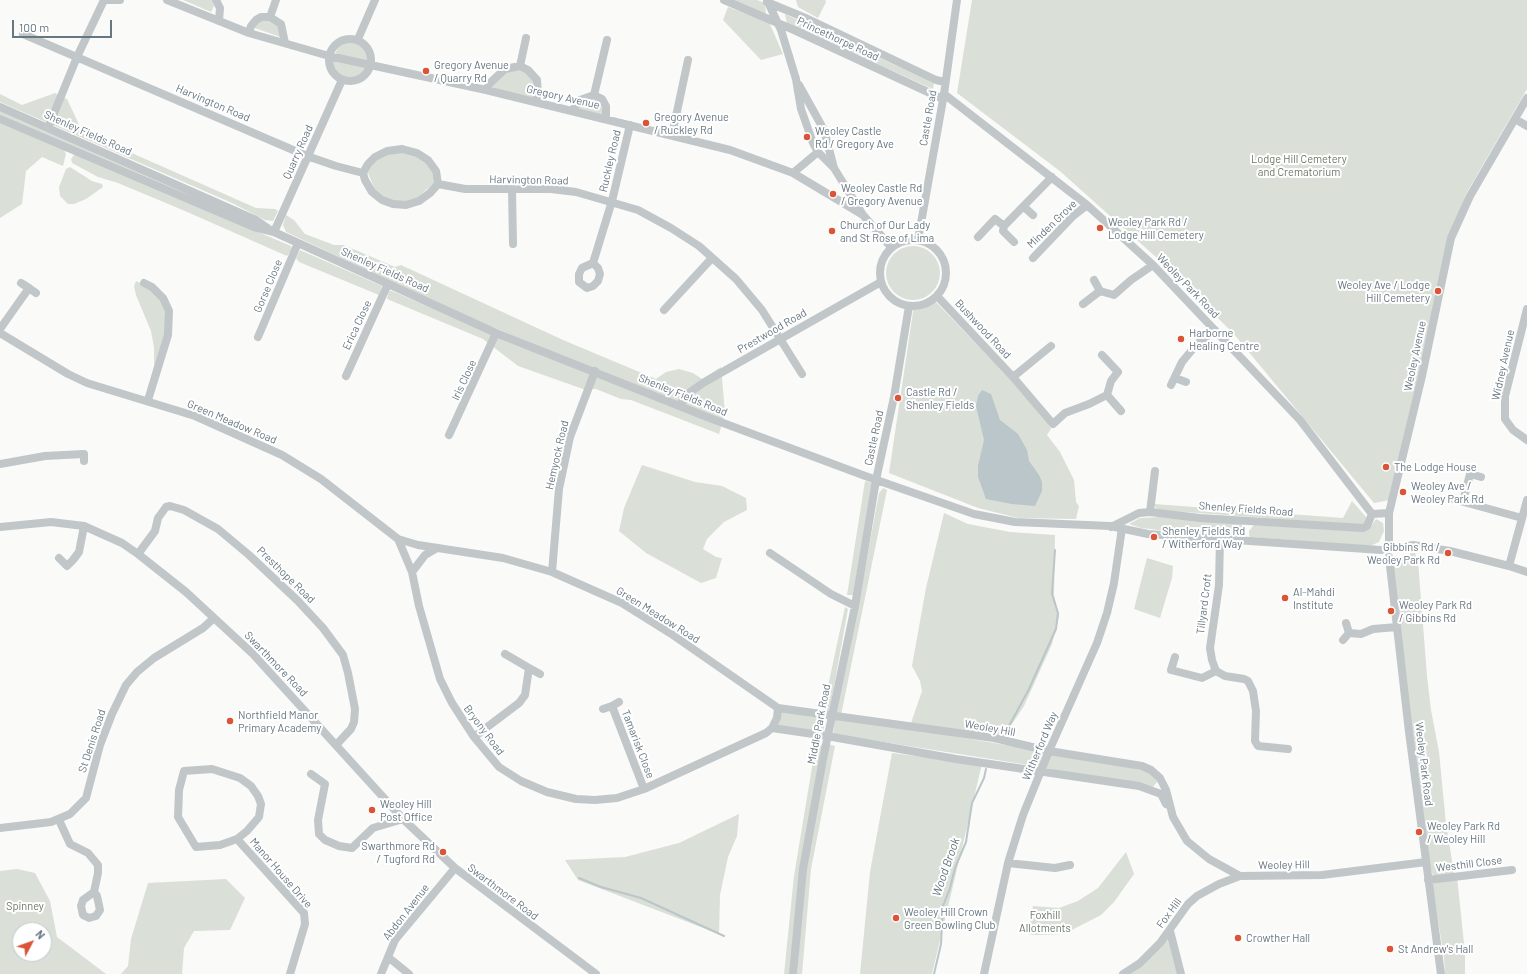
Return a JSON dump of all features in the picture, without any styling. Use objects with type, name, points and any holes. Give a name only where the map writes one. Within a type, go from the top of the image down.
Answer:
[{"type":"street","points":[[48,128],[77,57],[104,0]]},
{"type":"street","points":[[108,0],[120,0]]},
{"type":"street","name":"Gregory Avenue","points":[[167,0],[178,2],[249,33],[329,56],[486,90],[730,150],[793,173],[863,215]]},
{"type":"street","points":[[216,0],[220,8],[219,21]]},
{"type":"street","points":[[270,17],[276,0]]},
{"type":"street","points":[[358,39],[375,0]]},
{"type":"street","name":"Princethorpe Road","points":[[724,0],[943,96]]},
{"type":"street","name":"Castle Road","points":[[918,240],[943,96],[957,0]]},
{"type":"street","points":[[770,2],[796,79],[801,109],[818,152],[834,168],[863,215],[891,247]]},
{"type":"street","name":"Princethorpe Road","points":[[770,2],[808,18],[936,80],[945,82]]},
{"type":"street","points":[[249,33],[251,26],[256,20],[260,17],[270,17],[281,24],[285,43]]},
{"type":"street","name":"Harvington Road","points":[[23,34],[307,156],[363,173]]},
{"type":"street","points":[[520,66],[526,38]]},
{"type":"street","points":[[358,39],[365,44],[370,53],[370,65],[366,74],[359,79],[352,81],[342,80],[332,71],[329,56],[332,48],[343,40],[358,39]]},
{"type":"street","points":[[594,95],[607,40]]},
{"type":"street","points":[[672,135],[688,60]]},
{"type":"street","points":[[486,90],[490,83],[505,69],[520,66],[528,70],[536,80],[539,87],[535,102]]},
{"type":"street","points":[[796,79],[824,130],[834,168]]},
{"type":"street","name":"Quarry Road","points":[[274,232],[342,80]]},
{"type":"street","points":[[572,111],[580,100],[594,95],[602,99],[606,106],[606,119]]},
{"type":"street","name":"Weoley Park Road","points":[[943,96],[1052,177],[1087,205],[1153,265],[1300,420],[1372,514]]},
{"type":"street","name":"Weoley Avenue","points":[[1389,541],[1389,513],[1422,376],[1451,238],[1470,196],[1527,98]]},
{"type":"street","name":"Shenley Fields Road","points":[[0,107],[256,220],[274,232],[496,333],[679,406],[876,480],[974,514],[1015,522],[1112,527],[1148,534],[1381,550]]},
{"type":"street","name":"Shenley Fields Road","points":[[0,119],[254,227],[274,232]]},
{"type":"street","points":[[1515,119],[1527,126]]},
{"type":"street","name":"Ruckley Road","points":[[593,263],[612,201],[630,125]]},
{"type":"street","points":[[402,148],[417,153],[428,160],[436,172],[438,184],[430,193],[419,201],[406,205],[393,204],[382,200],[372,192],[363,173],[368,164],[375,157],[387,151],[402,148]]},
{"type":"street","points":[[793,173],[818,152]]},
{"type":"street","points":[[1014,242],[1003,231],[1004,226],[1052,177]]},
{"type":"street","name":"Harvington Road","points":[[438,184],[465,189],[551,189],[576,192],[612,201],[638,210],[671,228],[699,246],[736,279],[762,310],[802,374]]},
{"type":"street","points":[[512,190],[513,244]]},
{"type":"street","name":"Minden Grove","points":[[1033,258],[1073,216],[1087,205]]},
{"type":"street","points":[[1024,207],[1033,215]]},
{"type":"street","points":[[978,237],[995,219],[1004,226]]},
{"type":"street","points":[[918,240],[930,244],[936,248],[946,266],[946,279],[937,296],[922,305],[909,306],[893,299],[888,295],[881,282],[880,267],[882,259],[891,247],[903,241],[918,240]]},
{"type":"street","name":"Gorse Close","points":[[258,337],[298,243]]},
{"type":"street","points":[[664,310],[712,258]]},
{"type":"street","points":[[1094,280],[1100,291],[1114,295],[1131,280],[1153,265]]},
{"type":"street","name":"Prestwood Road","points":[[679,406],[689,393],[703,384],[780,338],[881,282]]},
{"type":"street","points":[[21,283],[36,293]]},
{"type":"street","points":[[144,283],[152,287],[163,298],[168,311],[168,335],[148,400]]},
{"type":"street","name":"Erica Close","points":[[346,376],[388,284]]},
{"type":"street","points":[[0,329],[29,288]]},
{"type":"street","points":[[1083,304],[1100,291]]},
{"type":"street","name":"Bushwood Road","points":[[937,296],[1013,377],[1053,424],[1065,412],[1089,404],[1107,395]]},
{"type":"street","name":"Castle Road","points":[[876,480],[894,397],[909,306]]},
{"type":"street","name":"Widney Avenue","points":[[1527,309],[1506,396],[1505,419],[1513,430],[1527,440]]},
{"type":"street","points":[[1186,382],[1173,382],[1182,362],[1198,344],[1215,330]]},
{"type":"street","name":"Green Meadow Road","points":[[0,333],[68,374],[87,383],[148,400],[195,416],[242,435],[282,455],[321,479],[398,539],[418,545],[502,558],[552,572],[632,609],[778,708]]},
{"type":"street","name":"Iris Close","points":[[450,436],[496,333]]},
{"type":"street","points":[[1013,377],[1051,346]]},
{"type":"street","points":[[1102,355],[1118,372],[1111,381],[1107,395],[1122,411]]},
{"type":"street","name":"Hemyock Road","points":[[552,572],[559,488],[570,437],[595,372]]},
{"type":"street","points":[[0,464],[45,456],[84,454]]},
{"type":"street","points":[[1150,512],[1155,472]]},
{"type":"street","points":[[1463,501],[1470,474],[1481,476]]},
{"type":"street","name":"Middle Park Road","points":[[793,974],[803,869],[827,736],[855,606],[876,480]]},
{"type":"street","points":[[1453,499],[1522,518]]},
{"type":"street","points":[[1509,566],[1527,500]]},
{"type":"street","name":"Presthope Road","points":[[138,554],[155,531],[158,518],[166,507],[170,506],[184,510],[218,529],[250,555],[297,600],[323,628],[343,654],[355,709],[354,722],[351,729],[336,744]]},
{"type":"street","name":"Shenley Fields Road","points":[[1112,527],[1139,513],[1150,512],[1200,518],[1363,528],[1367,526],[1372,514]]},
{"type":"street","points":[[1372,514],[1389,513]]},
{"type":"street","name":"Swarthmore Road","points":[[0,526],[51,522],[84,526],[122,543],[138,554],[186,592],[253,654],[403,819],[455,868],[595,974]]},
{"type":"street","points":[[59,558],[67,566],[73,560],[79,552],[84,526]]},
{"type":"street","name":"Witherford Way","points":[[984,974],[1008,863],[1023,814],[1097,643],[1107,613],[1114,583],[1122,528]]},
{"type":"street","name":"Tillyard Croft","points":[[1216,671],[1210,648],[1220,585],[1220,538]]},
{"type":"street","name":"Green Meadow Road","points":[[398,539],[412,572]]},
{"type":"street","points":[[1389,541],[1395,545],[1396,549],[1393,555],[1389,557],[1383,554],[1381,550],[1383,544],[1389,541]]},
{"type":"street","points":[[1396,549],[1413,545],[1450,551],[1527,572]]},
{"type":"street","points":[[412,572],[425,555],[437,548]]},
{"type":"street","points":[[770,553],[831,594],[855,606]]},
{"type":"street","name":"Weoley Park Road","points":[[1389,557],[1428,880],[1441,974]]},
{"type":"street","name":"Bryony Road","points":[[412,572],[419,606],[440,679],[452,703],[474,738],[499,767],[521,781],[547,792],[576,798],[596,800],[617,798],[644,789],[751,741],[772,728]]},
{"type":"street","name":"St Denis Road","points":[[0,828],[59,820],[70,814],[86,798],[100,745],[112,714],[126,685],[137,672],[154,658],[203,628],[214,618]]},
{"type":"street","points":[[1346,623],[1349,633]]},
{"type":"street","points":[[1349,633],[1361,634],[1373,629],[1397,628]]},
{"type":"street","points":[[1343,640],[1349,633]]},
{"type":"street","points":[[505,654],[540,674]]},
{"type":"street","points":[[1176,657],[1171,670],[1202,678],[1216,671],[1225,676],[1244,679],[1248,682],[1253,690],[1256,711],[1255,741],[1258,746],[1288,748]]},
{"type":"street","points":[[474,738],[526,695],[529,668]]},
{"type":"street","name":"Tamarisk Close","points":[[603,709],[619,702]]},
{"type":"street","name":"Tamarisk Close","points":[[612,706],[644,789]]},
{"type":"street","points":[[778,708],[777,718],[772,728],[827,736]]},
{"type":"street","name":"Weoley Hill","points":[[778,708],[994,738],[1049,751],[1142,766],[1151,770],[1160,778],[1166,790],[1171,811]]},
{"type":"street","name":"Weoley Hill","points":[[827,736],[956,759],[1151,789],[1161,794],[1180,831],[1195,848],[1209,859],[1240,876],[1322,876],[1426,862]]},
{"type":"street","name":"Manor House Drive","points":[[212,769],[240,778],[251,786],[262,804],[259,817],[247,831],[237,839],[225,844],[196,847],[178,816],[179,790],[184,771],[212,769]]},
{"type":"street","points":[[311,774],[325,784],[318,820],[319,834],[325,840],[339,846],[352,848],[373,828],[403,819]]},
{"type":"street","points":[[59,820],[70,844],[88,853],[98,865],[94,892]]},
{"type":"street","name":"Manor House Drive","points":[[237,839],[304,913],[304,924],[290,974]]},
{"type":"street","points":[[1008,863],[1055,868],[1070,865]]},
{"type":"street","name":"Abdon Avenue","points":[[382,974],[396,940],[455,868]]},
{"type":"street","name":"Westhill Close","points":[[1428,880],[1512,870]]},
{"type":"street","name":"Fox Hill","points":[[1125,973],[1148,956],[1170,931],[1188,904],[1197,896],[1219,884],[1240,876]]},
{"type":"street","points":[[1170,931],[1180,974]]},
{"type":"street","points":[[388,957],[409,974]]},
{"type":"green space","points":[[183,0],[213,0],[214,6],[211,12]]},
{"type":"green space","points":[[732,0],[757,0],[765,3],[766,14]]},
{"type":"green space","points":[[796,0],[825,0],[826,2],[818,18],[798,7]]},
{"type":"green space","name":"Lodge Hill Cemetery and Crematorium","points":[[972,0],[1527,0],[1527,89],[1466,194],[1449,240],[1390,500],[1374,503],[1233,333],[1158,259],[1061,172],[957,93]]},
{"type":"green space","points":[[728,7],[769,22],[783,54],[761,60],[723,20]]},
{"type":"green space","points":[[785,14],[934,83],[933,89],[787,24]]},
{"type":"green space","points":[[263,18],[276,22],[283,38],[252,27]]},
{"type":"green space","points":[[354,41],[366,49],[369,57],[368,63],[334,55],[340,45],[345,42]]},
{"type":"green space","points":[[330,57],[368,66],[358,79],[345,80],[333,71]]},
{"type":"green space","points":[[520,67],[536,80],[534,102],[487,90],[497,76]]},
{"type":"green space","points":[[55,93],[67,99],[82,131],[256,208],[275,209],[278,211],[273,221],[265,220],[232,203],[0,102],[0,94],[22,105]]},
{"type":"green space","points":[[586,97],[600,100],[604,116],[574,110]]},
{"type":"green space","points":[[0,110],[252,221],[0,115]]},
{"type":"green space","points":[[0,123],[64,150],[66,154],[63,166],[42,157],[26,171],[22,204],[0,218]]},
{"type":"green space","points":[[402,152],[415,156],[425,162],[432,172],[434,183],[417,198],[406,202],[394,201],[384,197],[375,190],[368,173],[371,165],[378,159],[389,154]]},
{"type":"green space","points":[[75,154],[291,246],[292,249],[287,256],[185,211],[118,183],[98,177],[72,163],[71,159]]},
{"type":"green space","points":[[70,167],[92,181],[102,184],[103,187],[86,199],[74,204],[68,204],[60,196],[59,187],[66,169]]},
{"type":"green space","points":[[286,215],[294,220],[305,234],[334,245],[344,245],[395,267],[401,265],[563,340],[656,379],[666,372],[679,369],[693,373],[702,379],[721,367],[725,413],[719,434],[631,400],[621,399],[596,389],[583,389],[518,366],[483,339],[387,299],[389,291],[511,342],[548,350],[454,311],[286,232],[283,225]]},
{"type":"green space","points":[[908,246],[918,246],[928,250],[936,258],[940,268],[940,278],[936,288],[928,296],[918,300],[908,300],[898,296],[890,288],[886,278],[886,268],[890,258],[898,250]]},
{"type":"green space","points":[[300,250],[382,286],[379,295],[299,262],[296,258]]},
{"type":"green space","points":[[136,281],[150,288],[161,299],[167,312],[166,335],[146,396],[154,366],[154,347],[151,331],[136,295],[134,286]]},
{"type":"green space","points":[[934,300],[1043,413],[1051,429],[1047,435],[1060,452],[1074,480],[1076,502],[1079,506],[1076,519],[1018,518],[978,508],[889,473],[914,305]]},
{"type":"green space","points":[[642,465],[695,482],[722,486],[746,498],[747,510],[724,522],[707,539],[703,549],[716,557],[722,558],[716,578],[701,583],[646,553],[619,531],[624,508]]},
{"type":"green space","points":[[865,481],[872,483],[853,595],[847,595]]},
{"type":"green space","points":[[883,488],[887,490],[841,715],[835,715],[859,601],[879,493]]},
{"type":"green space","points":[[1352,501],[1366,517],[1367,522],[1363,525],[1157,510],[1154,504],[1343,518]]},
{"type":"green space","points":[[944,513],[968,524],[1010,532],[1055,535],[1054,595],[1059,616],[1052,644],[1024,706],[1004,736],[911,723],[922,691],[920,681],[912,666],[926,588]]},
{"type":"green space","points":[[1160,517],[1242,524],[1245,531],[1241,535],[1168,531],[1141,528],[1129,524],[1140,518]]},
{"type":"green space","points":[[1376,519],[1383,523],[1384,531],[1379,542],[1370,546],[1250,537],[1249,535],[1249,531],[1254,525],[1365,531],[1370,528]]},
{"type":"green space","points":[[1411,553],[1415,553],[1418,561],[1427,676],[1431,710],[1439,752],[1446,824],[1454,873],[1433,876],[1428,859],[1391,569]]},
{"type":"green space","points":[[1147,558],[1173,566],[1172,578],[1160,618],[1134,609]]},
{"type":"green space","points":[[845,607],[848,609],[829,714],[822,714]]},
{"type":"green space","points":[[781,711],[825,719],[823,733],[777,727]]},
{"type":"green space","points":[[835,719],[906,728],[1047,752],[1041,767],[833,734]]},
{"type":"green space","points":[[816,743],[823,745],[791,974],[784,974],[794,876]]},
{"type":"green space","points":[[828,744],[835,746],[811,869],[802,974],[797,974],[805,872]]},
{"type":"green space","points":[[1051,752],[1150,772],[1158,781],[1153,787],[1044,770]]},
{"type":"green space","points":[[892,753],[982,764],[932,974],[860,974],[870,872]]},
{"type":"green space","points":[[739,814],[737,836],[728,857],[720,895],[719,934],[578,880],[565,860],[625,857],[679,843]]},
{"type":"green space","name":"Foxhill Allotments","points":[[1126,852],[1134,874],[1114,902],[1101,915],[1064,934],[1028,934],[1033,906],[1059,908],[1078,901],[1098,888]]},
{"type":"green space","name":"Spinney","points":[[17,869],[35,873],[50,901],[57,937],[106,974],[0,974],[0,871]]},
{"type":"green space","points":[[1457,877],[1465,953],[1465,974],[1445,974],[1444,958],[1432,882]]},
{"type":"green space","points":[[226,879],[245,898],[230,930],[194,931],[184,948],[182,974],[121,974],[128,966],[131,939],[148,883]]},
{"type":"green space","points":[[1169,937],[1179,974],[1130,974]]},
{"type":"shaded area","points":[[982,390],[991,394],[1000,420],[1018,434],[1027,450],[1029,461],[1039,475],[1042,482],[1042,491],[1035,506],[1012,504],[986,499],[978,477],[978,466],[984,440],[976,406],[978,396]]},
{"type":"waterway","name":"Wood Brook","points":[[1003,737],[1029,689],[1056,629],[1058,613],[1052,594],[1055,550]]},
{"type":"waterway","name":"Wood Brook","points":[[934,974],[941,944],[943,906],[950,888],[955,868],[966,842],[972,803],[984,778],[986,769]]},
{"type":"waterway","points":[[579,878],[601,887],[641,898],[724,936]]},
{"type":"place","name":"Gregory Avenue / Quarry Rd","points":[[426,71]]},
{"type":"place","name":"Gregory Avenue / Ruckley Rd","points":[[646,123]]},
{"type":"place","name":"Weoley Castle Rd / Gregory Ave","points":[[807,137]]},
{"type":"place","name":"Weoley Castle Rd / Gregory Avenue","points":[[833,194]]},
{"type":"place","name":"Weoley Park Rd / Lodge Hill Cemetery","points":[[1100,228]]},
{"type":"place","name":"Church of Our Lady and St Rose of Lima","points":[[832,231]]},
{"type":"place","name":"Weoley Ave / Lodge Hill Cemetery","points":[[1438,291]]},
{"type":"place","name":"Harborne Healing Centre","points":[[1181,339]]},
{"type":"place","name":"Castle Rd / Shenley Fields","points":[[898,398]]},
{"type":"place","name":"The Lodge House","points":[[1386,467]]},
{"type":"place","name":"Weoley Ave / Weoley Park Rd","points":[[1403,492]]},
{"type":"place","name":"Shenley Fields Rd / Witherford Way","points":[[1154,537]]},
{"type":"place","name":"Gibbins Rd / Weoley Park Rd","points":[[1448,553]]},
{"type":"place","name":"Al-Mahdi Institute","points":[[1285,598]]},
{"type":"place","name":"Weoley Park Rd / Gibbins Rd","points":[[1391,611]]},
{"type":"place","name":"Northfield Manor Primary Academy","points":[[230,721]]},
{"type":"place","name":"Weoley Hill Post Office","points":[[372,810]]},
{"type":"place","name":"Weoley Park Rd / Weoley Hill","points":[[1419,832]]},
{"type":"place","name":"Swarthmore Rd / Tugford Rd","points":[[443,852]]},
{"type":"place","name":"Weoley Hill Crown Green Bowling Club","points":[[896,918]]},
{"type":"place","name":"Crowther Hall","points":[[1238,938]]},
{"type":"place","name":"St Andrew's Hall","points":[[1390,949]]}]
